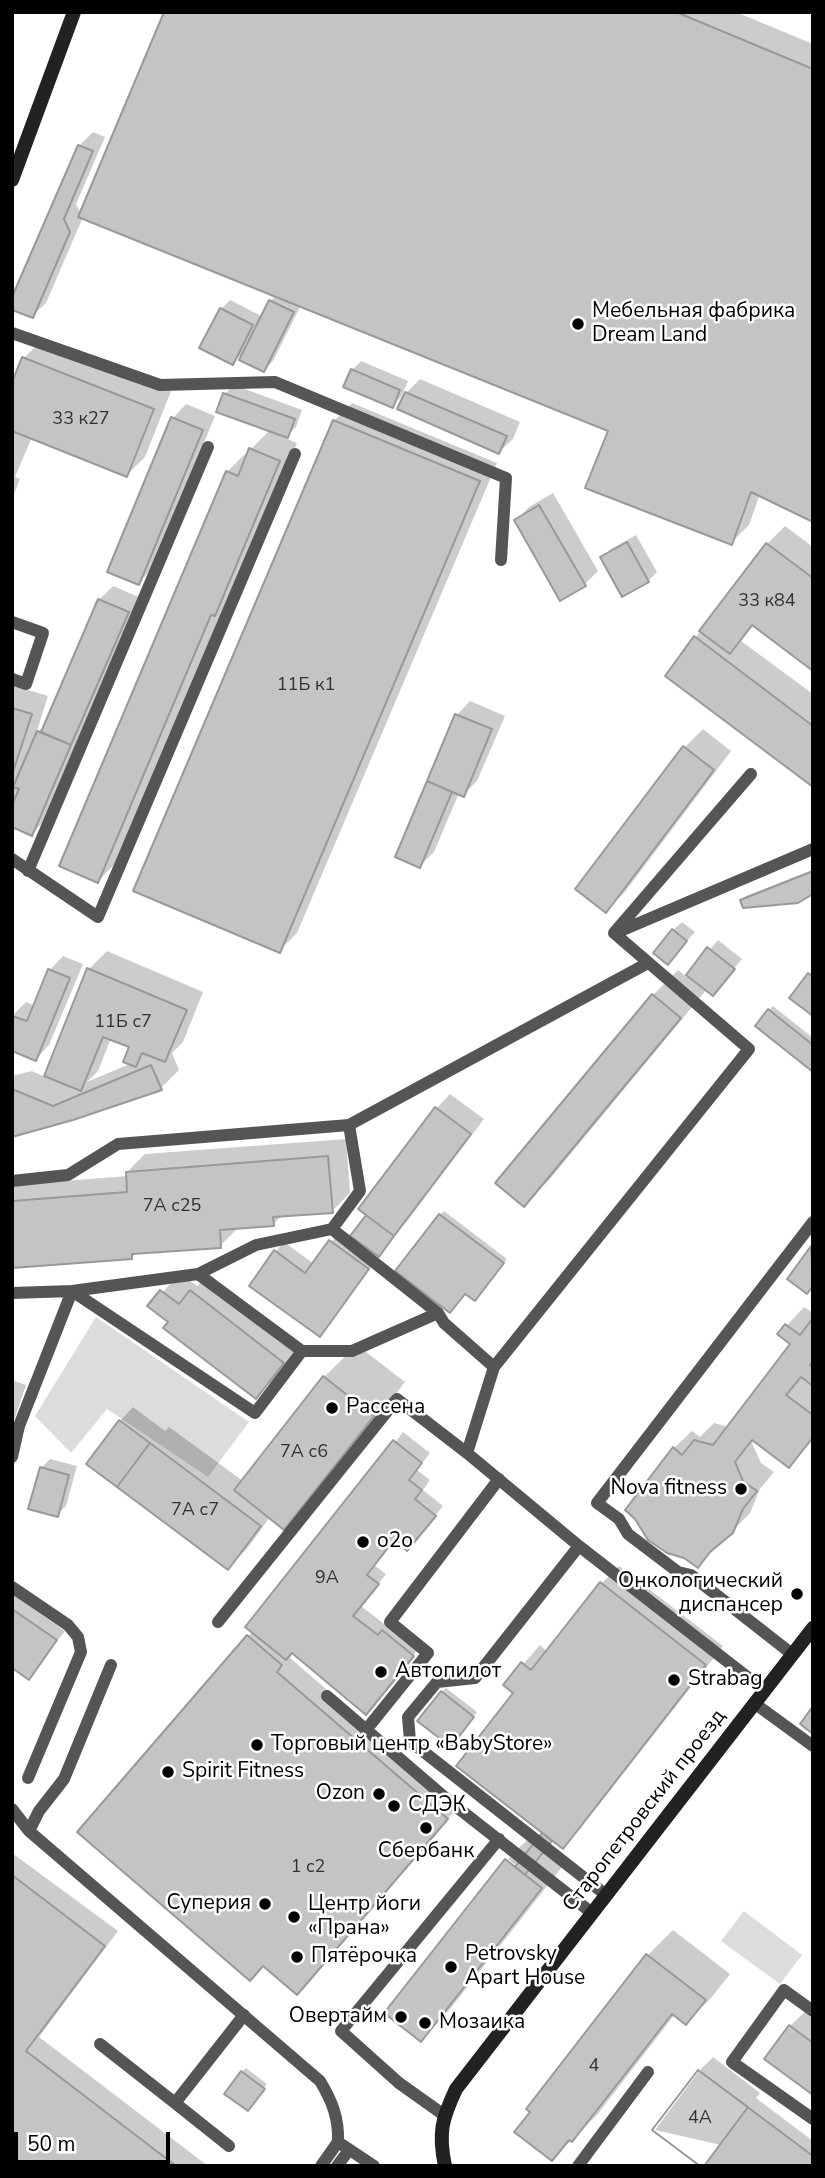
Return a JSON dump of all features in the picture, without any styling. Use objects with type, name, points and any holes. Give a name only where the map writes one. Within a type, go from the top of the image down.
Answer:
[{"type":"street","points":[[12,180],[74,12]]},
{"type":"street","name":"Старопетровский проезд","points":[[446,2166],[440,2138],[444,2115],[456,2089],[813,1628]]},
{"type":"lane","points":[[12,332],[160,385],[275,382],[506,478],[501,561]]},
{"type":"lane","points":[[27,871],[208,447]]},
{"type":"lane","points":[[12,859],[98,917],[295,454]]},
{"type":"lane","points":[[12,622],[43,633],[26,684],[12,679]]},
{"type":"lane","points":[[614,933],[751,774]]},
{"type":"lane","points":[[614,933],[813,849]]},
{"type":"lane","points":[[467,1453],[494,1367],[749,1049],[614,933]]},
{"type":"lane","points":[[12,1181],[68,1175],[118,1144],[349,1125],[648,963]]},
{"type":"lane","points":[[12,1293],[72,1291],[198,1275],[256,1245],[332,1229],[360,1191],[349,1125]]},
{"type":"lane","points":[[792,1654],[691,1575],[678,1572],[628,1534],[619,1520],[597,1503],[813,1222]]},
{"type":"lane","points":[[332,1229],[438,1313],[444,1323],[494,1367]]},
{"type":"lane","points":[[198,1275],[302,1351],[352,1351],[438,1313]]},
{"type":"lane","points":[[72,1291],[255,1413],[302,1351]]},
{"type":"lane","points":[[12,1457],[19,1426],[72,1291]]},
{"type":"lane","points":[[218,1622],[397,1399],[579,1546],[764,1690]]},
{"type":"lane","points":[[366,1730],[428,1653],[390,1622],[499,1479]]},
{"type":"lane","points":[[579,1546],[475,1678],[437,1682],[408,1717],[410,1741],[606,1895]]},
{"type":"lane","points":[[12,1587],[68,1625],[78,1637],[81,1652],[28,1778]]},
{"type":"lane","points":[[29,1831],[39,1811],[64,1779],[111,1665]]},
{"type":"lane","points":[[327,1696],[449,1801],[592,1913]]},
{"type":"lane","points":[[754,1703],[813,1746]]},
{"type":"lane","points":[[12,1809],[29,1831],[320,2081],[335,2111],[339,2127],[338,2142],[321,2166]]},
{"type":"lane","points":[[444,2115],[399,2083],[341,2031],[499,1839]]},
{"type":"lane","points":[[813,2011],[784,1990],[732,2062],[813,2119]]},
{"type":"lane","points":[[175,2103],[244,2015]]},
{"type":"lane","points":[[100,2044],[229,2146]]},
{"type":"lane","points":[[578,2166],[648,2072]]},
{"type":"lane","points":[[338,2142],[374,2166]]},
{"type":"lane","points":[[337,2166],[349,2150]]},
{"type":"shaded area","points":[[96,1317],[249,1422],[208,1477],[107,1409],[71,1453],[35,1416]]},
{"type":"shaded area","points":[[744,1911],[802,1955],[780,1984],[721,1941]]},
{"type":"building","name":"Мебельная фабрика Dream Land","points":[[164,12],[676,12],[813,69],[813,522],[751,492],[732,545],[585,488],[608,431],[78,217]]},
{"type":"building","points":[[78,145],[93,151],[64,219],[70,232],[33,318],[12,310],[12,297]]},
{"type":"building","points":[[269,300],[294,312],[264,372],[239,360]]},
{"type":"building","points":[[220,308],[253,325],[233,365],[199,348]]},
{"type":"building","points":[[22,357],[154,409],[127,477],[12,431],[12,382]]},
{"type":"building","points":[[351,369],[400,390],[393,408],[343,387]]},
{"type":"building","points":[[405,392],[507,436],[499,454],[397,409]]},
{"type":"building","points":[[223,393],[295,419],[288,438],[216,412]]},
{"type":"building","points":[[171,417],[203,430],[139,585],[107,572]]},
{"type":"building","points":[[333,420],[480,481],[280,953],[133,891]]},
{"type":"building","points":[[249,448],[280,461],[215,616],[211,615],[98,883],[59,866],[226,471],[238,476]]},
{"type":"building","points":[[539,505],[586,586],[560,601],[514,520]]},
{"type":"building","points":[[627,542],[649,582],[622,597],[600,557]]},
{"type":"building","points":[[766,543],[813,578],[813,671],[752,625],[730,654],[699,631]]},
{"type":"building","points":[[98,599],[129,612],[71,745],[41,732]]},
{"type":"building","points":[[694,636],[813,726],[813,787],[665,676]]},
{"type":"building","points":[[12,708],[32,714],[12,775]]},
{"type":"building","points":[[455,714],[492,729],[464,797],[427,781]]},
{"type":"building","points":[[37,731],[71,745],[32,836],[12,827],[12,805],[19,789],[13,787]]},
{"type":"building","points":[[683,746],[714,770],[606,913],[575,889]]},
{"type":"building","points":[[427,781],[452,792],[420,868],[395,857]]},
{"type":"building","points":[[813,871],[813,894],[798,903],[743,908],[740,900]]},
{"type":"building","points":[[672,929],[687,941],[668,965],[653,953]]},
{"type":"building","points":[[707,947],[735,969],[713,996],[686,975]]},
{"type":"building","points":[[87,968],[187,1010],[165,1062],[142,1053],[136,1067],[123,1062],[129,1047],[103,1037],[81,1091],[44,1076]]},
{"type":"building","points":[[48,969],[70,978],[36,1061],[12,1051],[12,1016],[27,1021]]},
{"type":"building","points":[[808,973],[813,977],[813,1016],[789,998]]},
{"type":"building","points":[[652,994],[681,1018],[524,1207],[495,1183]]},
{"type":"building","points":[[768,1009],[813,1045],[813,1072],[755,1026]]},
{"type":"building","points":[[151,1065],[162,1090],[12,1137],[12,1089],[53,1106]]},
{"type":"building","points":[[435,1107],[471,1134],[394,1236],[358,1209]]},
{"type":"building","points":[[328,1156],[333,1213],[273,1217],[274,1226],[220,1230],[221,1248],[132,1254],[132,1259],[12,1268],[12,1201],[127,1192],[126,1172]]},
{"type":"building","points":[[439,1214],[504,1263],[475,1301],[465,1294],[450,1313],[395,1271]]},
{"type":"building","points":[[366,1215],[394,1236],[379,1257],[350,1236]]},
{"type":"building","points":[[329,1240],[369,1269],[320,1337],[249,1286],[274,1250],[305,1273]]},
{"type":"building","points":[[811,1246],[813,1286],[807,1294],[787,1279]]},
{"type":"building","points":[[160,1290],[179,1304],[190,1290],[284,1363],[256,1399],[163,1328],[168,1322],[147,1306]]},
{"type":"building","points":[[813,1318],[813,1361],[810,1365],[813,1368],[813,1386],[801,1377],[786,1395],[813,1415],[813,1437],[789,1468],[752,1440],[735,1462],[743,1481],[757,1491],[743,1509],[733,1533],[710,1552],[698,1568],[684,1558],[667,1553],[648,1540],[635,1519],[625,1510],[673,1447],[682,1455],[694,1440],[713,1445],[790,1344],[777,1334],[785,1324],[800,1335]]},
{"type":"building","points":[[323,1376],[374,1416],[284,1530],[234,1490]]},
{"type":"building","points":[[119,1420],[150,1443],[117,1487],[86,1464]]},
{"type":"building","points":[[393,1440],[422,1463],[409,1480],[422,1490],[415,1499],[436,1516],[407,1551],[394,1540],[367,1575],[379,1584],[353,1616],[378,1635],[382,1630],[414,1656],[366,1715],[292,1653],[286,1660],[245,1627]]},
{"type":"building","points":[[150,1443],[261,1526],[228,1570],[117,1487]]},
{"type":"building","points":[[40,1467],[69,1475],[58,1517],[28,1509]]},
{"type":"building","points":[[600,1582],[706,1665],[563,1849],[456,1766],[513,1693],[503,1685],[521,1662],[531,1670]]},
{"type":"building","points":[[12,1609],[57,1640],[29,1680],[12,1668]]},
{"type":"building","name":"Торговый центр «BabyStore»","points":[[247,1635],[282,1665],[277,1672],[448,1819],[297,1995],[263,1966],[250,1981],[77,1832]]},
{"type":"building","points":[[441,1691],[474,1717],[451,1747],[417,1721]]},
{"type":"building","points":[[813,1706],[813,1734],[800,1724]]},
{"type":"building","points":[[542,1833],[552,1841],[525,1875],[515,1867]]},
{"type":"building","name":"Petrovsky Apart House","points":[[505,1859],[542,1888],[421,2042],[384,2013]]},
{"type":"building","points":[[12,1875],[105,1946],[26,2051],[176,2166],[12,2166]]},
{"type":"building","points":[[646,1954],[706,2000],[686,2025],[672,2014],[572,2142],[569,2140],[552,2161],[514,2132],[530,2112],[526,2109]]},
{"type":"building","points":[[789,2025],[813,2043],[813,2095],[764,2059]]},
{"type":"building","points":[[698,2070],[748,2107],[704,2166],[700,2166],[652,2130]]},
{"type":"building","points":[[698,2070],[813,2156],[813,2166],[700,2166],[652,2130]]},
{"type":"building","points":[[241,2071],[265,2089],[248,2111],[224,2094]]},
{"type":"place","name":"Мебельная фабрика Dream Land","points":[[578,324]]},
{"type":"place","name":"Рассена","points":[[332,1408]]},
{"type":"place","name":"Nova fitness","points":[[741,1489]]},
{"type":"place","name":"o2o","points":[[363,1542]]},
{"type":"place","name":"Онкологический диспансер","points":[[797,1594]]},
{"type":"place","name":"Автопилот","points":[[381,1672]]},
{"type":"place","name":"Strabag","points":[[674,1680]]},
{"type":"place","name":"Торговый центр «BabyStore»","points":[[257,1745]]},
{"type":"place","name":"Spirit Fitness","points":[[168,1772]]},
{"type":"place","name":"Ozon","points":[[379,1794]]},
{"type":"place","name":"СДЭК","points":[[394,1806]]},
{"type":"place","name":"Сбербанк","points":[[426,1828]]},
{"type":"place","name":"Суперия","points":[[265,1904]]},
{"type":"place","name":"Центр йоги «Прана»","points":[[294,1917]]},
{"type":"place","name":"Пятёрочка","points":[[297,1957]]},
{"type":"place","name":"Petrovsky Apart House","points":[[451,1967]]},
{"type":"place","name":"Овертайм","points":[[401,2017]]},
{"type":"place","name":"Мозаика","points":[[425,2023]]}]
